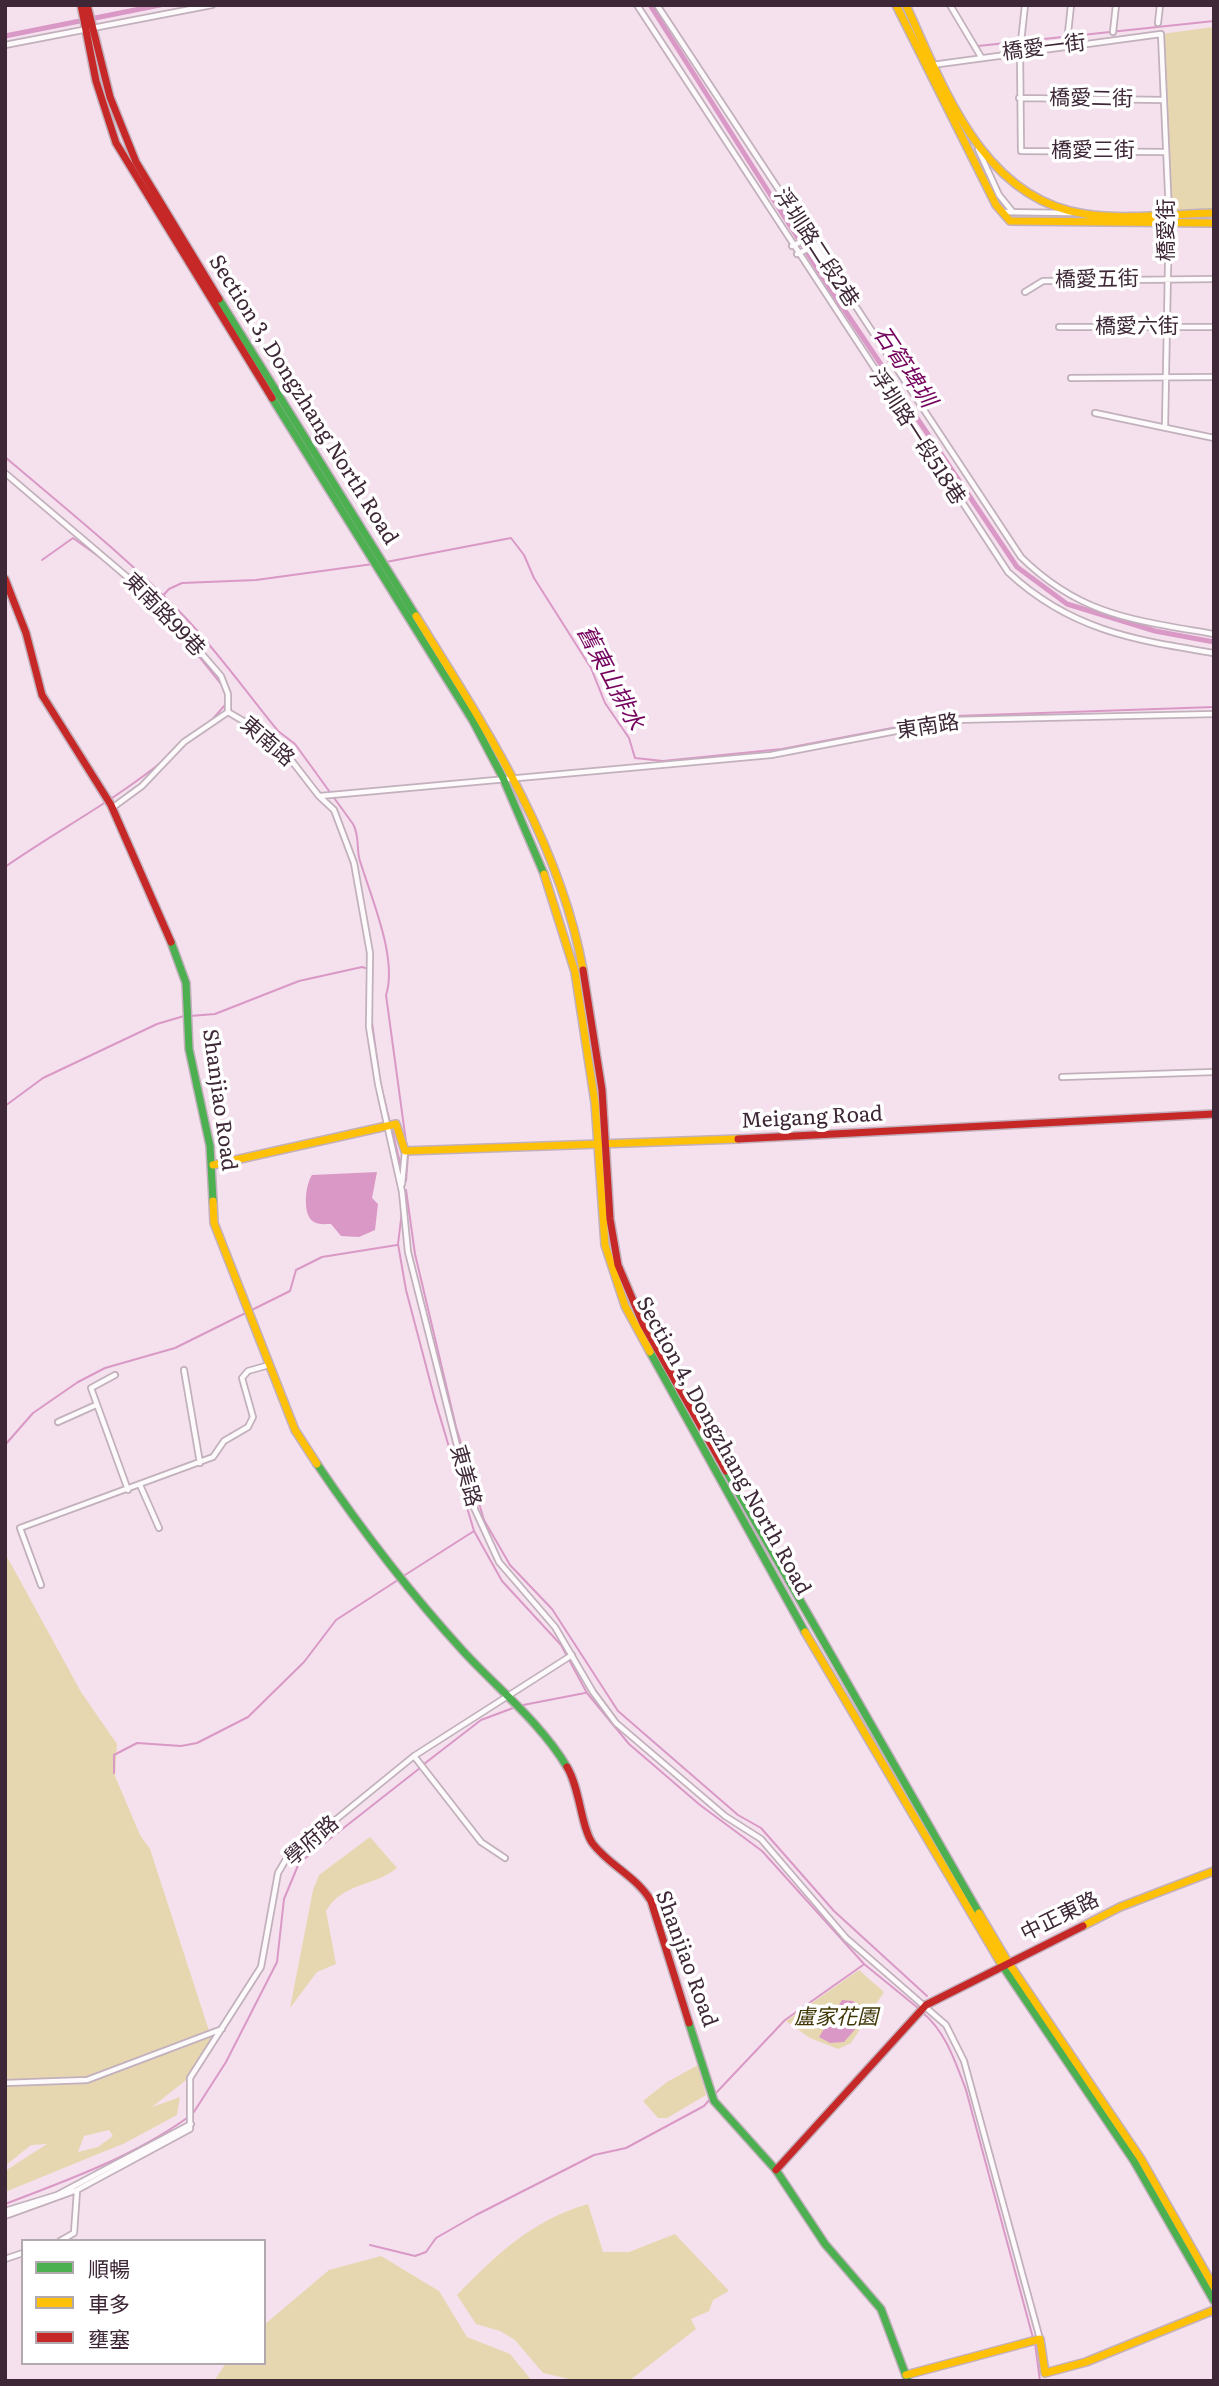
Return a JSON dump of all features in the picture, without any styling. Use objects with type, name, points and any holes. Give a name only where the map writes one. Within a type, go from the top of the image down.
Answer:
[{"type":"street","points":[[81,5],[86,11],[89,30]]},
{"type":"street","points":[[5,45],[212,5]]},
{"type":"street","name":"浮圳路一段518巷","points":[[636,5],[979,531],[1018,582],[1056,609],[1102,631],[1214,653]]},
{"type":"street","name":"浮圳路二段2巷","points":[[657,5],[999,527],[1036,572],[1080,603],[1118,617],[1214,634]]},
{"type":"street","points":[[896,5],[978,147],[999,195],[1013,212]]},
{"type":"street","points":[[906,5],[931,66],[1000,212],[1010,221],[1214,223]]},
{"type":"street","points":[[950,5],[981,57]]},
{"type":"street","points":[[1019,98],[1020,49],[1025,5]]},
{"type":"street","points":[[1068,33],[1071,5]]},
{"type":"street","points":[[1113,32],[1116,5]]},
{"type":"street","points":[[1158,23],[1160,5]]},
{"type":"street","name":"Section 3, Dongzhang North Road","points":[[89,30],[124,139],[148,183],[461,686],[512,777]]},
{"type":"street","name":"Section 3, Dongzhang North Road","points":[[89,30],[96,81],[116,143],[166,228],[439,666],[503,778]]},
{"type":"street","name":"橋愛一街","points":[[931,66],[1020,49],[1161,34]]},
{"type":"street","name":"橋愛街","points":[[1161,34],[1169,214],[1165,427]]},
{"type":"street","name":"橋愛二街","points":[[1019,98],[1164,100]]},
{"type":"street","name":"橋愛三街","points":[[1019,98],[1021,151],[1165,152]]},
{"type":"street","points":[[978,147],[1000,175],[1015,188],[1053,207],[1083,214]]},
{"type":"street","points":[[1000,212],[1214,213]]},
{"type":"street","points":[[792,246],[809,238]]},
{"type":"street","points":[[797,254],[814,246]]},
{"type":"street","name":"橋愛五街","points":[[1025,292],[1043,281],[1214,279]]},
{"type":"street","name":"橋愛六街","points":[[1059,327],[1214,327]]},
{"type":"street","points":[[1071,378],[1214,377]]},
{"type":"street","points":[[1095,413],[1214,438]]},
{"type":"street","name":"東南路99巷","points":[[5,473],[140,584],[221,676],[228,694],[228,712]]},
{"type":"street","name":"Shanjiao Road","points":[[5,579],[26,633],[42,695],[111,807],[175,951],[186,983],[189,1049],[213,1165],[214,1223],[295,1430],[351,1515],[462,1650],[555,1746],[569,1768],[592,1843],[644,1889],[651,1901],[713,2098],[776,2170],[825,2244],[881,2309],[907,2378]]},
{"type":"street","name":"東南路","points":[[111,807],[142,786],[184,742],[228,712],[267,735],[334,810],[354,863],[370,953],[369,1027],[402,1192]]},
{"type":"street","name":"東南路","points":[[319,796],[771,755],[953,720],[1214,714]]},
{"type":"street","name":"Section 4, Dongzhang North Road","points":[[512,777],[547,859],[578,951],[589,998],[613,1244],[625,1284],[724,1479],[1005,1963]]},
{"type":"street","name":"Section 4, Dongzhang North Road","points":[[503,778],[544,872],[575,972],[603,1145]]},
{"type":"street","points":[[1062,1077],[1214,1072]]},
{"type":"street","name":"Meigang Road","points":[[408,1151],[603,1145],[1214,1114]]},
{"type":"street","points":[[213,1165],[396,1124],[408,1151],[402,1192]]},
{"type":"street","name":"東美路","points":[[402,1192],[408,1252],[441,1391],[474,1509],[499,1562],[555,1627],[616,1723],[725,1816],[761,1839],[846,1938],[946,2025],[964,2061],[1040,2339]]},
{"type":"street","points":[[41,1585],[20,1528],[213,1457],[224,1441],[248,1427],[253,1412],[243,1378],[248,1371],[270,1365]]},
{"type":"street","points":[[184,1370],[200,1463]]},
{"type":"street","points":[[115,1375],[92,1386],[96,1405],[128,1490]]},
{"type":"street","points":[[58,1422],[96,1405]]},
{"type":"street","points":[[140,1485],[159,1528]]},
{"type":"street","name":"學府路","points":[[192,2124],[190,2078],[265,1958],[278,1873],[285,1861],[414,1756],[509,1699],[572,1656]]},
{"type":"street","points":[[414,1756],[481,1842],[505,1858]]},
{"type":"street","name":"中正東路","points":[[776,2170],[913,2015],[926,2005],[1120,1907],[1214,1871]]},
{"type":"street","points":[[1005,1963],[1141,2159],[1214,2287]]},
{"type":"street","points":[[1005,1963],[1134,2161],[1214,2301]]},
{"type":"street","points":[[5,2083],[88,2080],[223,2029]]},
{"type":"street","points":[[5,2214],[57,2195],[192,2124]]},
{"type":"street","points":[[5,2214],[77,2190],[183,2135],[192,2124]]},
{"type":"street","points":[[63,2239],[74,2232],[79,2183]]},
{"type":"street","points":[[907,2378],[1040,2339],[1045,2377],[1214,2310]]},
{"type":"green space","points":[[1214,27],[1214,213],[1169,214],[1161,34]]},
{"type":"green space","points":[[5,1553],[81,1692],[117,1744],[115,1776],[140,1835],[150,1849],[212,2040],[185,2081],[152,2107],[180,2097],[177,2115],[125,2143],[5,2192],[5,2171],[47,2144],[31,2145],[5,2166]],"holes":[[[109,2130],[113,2136],[98,2147],[78,2152],[84,2136]]]},
{"type":"green space","points":[[370,1837],[397,1868],[341,1895],[326,1911],[336,1964],[317,1972],[290,2008],[313,1890],[319,1875]]},
{"type":"green space","name":"盧家花園","points":[[859,1970],[884,1992],[851,2043],[838,2049],[810,2038],[786,2021]]},
{"type":"green space","points":[[698,2065],[706,2095],[667,2118],[658,2118],[643,2101],[667,2082]]},
{"type":"green space","points":[[588,2204],[603,2252],[629,2252],[675,2234],[729,2291],[713,2300],[709,2311],[691,2319],[696,2329],[629,2381],[578,2381],[543,2373],[515,2340],[500,2331],[476,2324],[457,2295],[516,2240],[549,2219]]},
{"type":"green space","points":[[381,2256],[439,2291],[467,2337],[510,2354],[532,2381],[214,2381],[225,2365],[266,2365],[266,2323],[329,2270]]},
{"type":"shaded area","points":[[377,1172],[372,1198],[378,1204],[375,1230],[359,1237],[341,1236],[331,1224],[318,1224],[310,1219],[306,1200],[312,1175]]},
{"type":"shaded area","points":[[842,2000],[853,2001],[862,2007],[864,2019],[844,2042],[830,2043],[819,2037]]},
{"type":"waterway","points":[[5,36],[160,5]]},
{"type":"waterway","name":"石筍埤圳","points":[[650,5],[827,284],[1017,567],[1067,604],[1155,631],[1214,642]]},
{"type":"waterway","points":[[978,46],[1214,21]]},
{"type":"waterway","points":[[5,457],[116,552],[180,612],[278,731],[295,744],[353,824],[360,861],[376,910],[389,964],[386,995],[407,1149]]},
{"type":"waterway","points":[[42,560],[73,538],[105,561]]},
{"type":"waterway","name":"舊東山排水","points":[[386,562],[511,538],[524,555],[534,578],[591,668],[605,703],[629,738],[635,758],[663,761],[782,749],[955,716],[1214,707]]},
{"type":"waterway","name":"舊東山排水","points":[[159,600],[169,589],[182,583],[256,580],[373,564]]},
{"type":"waterway","points":[[117,571],[189,644],[222,685]]},
{"type":"waterway","points":[[211,721],[225,705],[226,693]]},
{"type":"waterway","points":[[5,867],[126,789],[164,760]]},
{"type":"waterway","points":[[190,1016],[215,1014],[299,981],[362,967],[369,969]]},
{"type":"waterway","points":[[372,974],[371,1015],[380,1082],[390,1123]]},
{"type":"waterway","points":[[5,1106],[43,1078],[157,1024],[184,1016]]},
{"type":"waterway","points":[[392,1129],[401,1167]]},
{"type":"waterway","points":[[406,1181],[408,1155]]},
{"type":"waterway","points":[[404,1180],[404,1191]]},
{"type":"waterway","points":[[406,1190],[415,1254],[456,1427],[484,1520],[510,1565],[552,1609],[618,1711],[738,1815],[761,1828],[834,1911],[927,1996]]},
{"type":"waterway","points":[[402,1211],[398,1244],[406,1290],[435,1400],[474,1531],[502,1581],[561,1645],[587,1693],[629,1744],[700,1805],[762,1851],[864,1964],[918,2008]]},
{"type":"waterway","points":[[5,1445],[33,1413],[78,1382],[105,1368],[175,1348],[290,1291],[296,1270],[322,1257],[397,1245]]},
{"type":"waterway","points":[[405,1575],[474,1531]]},
{"type":"waterway","points":[[114,1773],[114,1755],[137,1743],[181,1746],[197,1743],[248,1717],[304,1662],[336,1620],[401,1578]]},
{"type":"waterway","points":[[518,1706],[585,1693]]},
{"type":"waterway","points":[[424,1764],[481,1720],[513,1708]]},
{"type":"waterway","points":[[192,2115],[226,2062],[277,1962],[284,1899],[299,1863],[420,1768]]},
{"type":"waterway","points":[[715,2094],[785,2020],[863,1965]]},
{"type":"waterway","points":[[922,2012],[944,2038],[966,2090],[1033,2338]]},
{"type":"waterway","points":[[370,2245],[415,2256],[426,2252],[436,2238],[476,2215],[594,2155],[626,2148],[704,2106],[711,2098]]},
{"type":"waterway","points":[[5,2204],[122,2156],[187,2118]]},
{"type":"waterway","points":[[1035,2343],[1040,2381]]},
{"type":"traffic: fast","points":[[219,299],[416,616]]},
{"type":"traffic: fast","points":[[272,398],[473,721],[503,778],[544,874]]},
{"type":"traffic: fast","points":[[171,942],[186,983],[189,1049],[210,1146],[213,1201]]},
{"type":"traffic: fast","points":[[650,1352],[805,1632]]},
{"type":"traffic: fast","points":[[317,1464],[405,1583],[463,1651],[532,1721],[567,1767]]},
{"type":"traffic: fast","points":[[726,1471],[979,1913]]},
{"type":"traffic: fast","points":[[1000,1962],[1134,2161],[1214,2301]]},
{"type":"traffic: fast","points":[[689,2023],[714,2101],[776,2170],[825,2244],[881,2309],[908,2381]]},
{"type":"traffic: slow","points":[[896,5],[996,205],[1010,221],[1214,223]]},
{"type":"traffic: slow","points":[[906,5],[952,104],[971,135],[993,163],[1019,187],[1049,204],[1085,214],[1133,217],[1214,213]]},
{"type":"traffic: slow","points":[[416,616],[493,742],[538,830],[572,922],[583,970]]},
{"type":"traffic: slow","points":[[544,874],[575,972],[595,1103],[605,1245],[625,1306],[650,1352]]},
{"type":"traffic: slow","points":[[213,1165],[396,1124],[405,1151],[738,1139]]},
{"type":"traffic: slow","points":[[213,1201],[214,1223],[295,1430],[317,1464]]},
{"type":"traffic: slow","points":[[805,1632],[1000,1962]]},
{"type":"traffic: slow","points":[[1083,1926],[1120,1907],[1214,1871]]},
{"type":"traffic: slow","points":[[979,1913],[1008,1962],[1141,2159],[1214,2287]]},
{"type":"traffic: slow","points":[[906,2375],[1040,2339],[1045,2373],[1086,2362],[1214,2310]]},
{"type":"traffic: jam","points":[[81,5],[96,81],[116,143],[272,398]]},
{"type":"traffic: jam","points":[[87,5],[110,97],[136,162],[219,299]]},
{"type":"traffic: jam","points":[[5,579],[26,633],[42,695],[111,805],[171,942]]},
{"type":"traffic: jam","points":[[583,970],[602,1090],[610,1219],[618,1265],[643,1324],[726,1471]]},
{"type":"traffic: jam","points":[[738,1139],[1214,1114]]},
{"type":"traffic: jam","points":[[567,1767],[593,1844],[638,1885],[651,1901],[689,2023]]},
{"type":"traffic: jam","points":[[776,2170],[926,2005],[1083,1926]]}]
